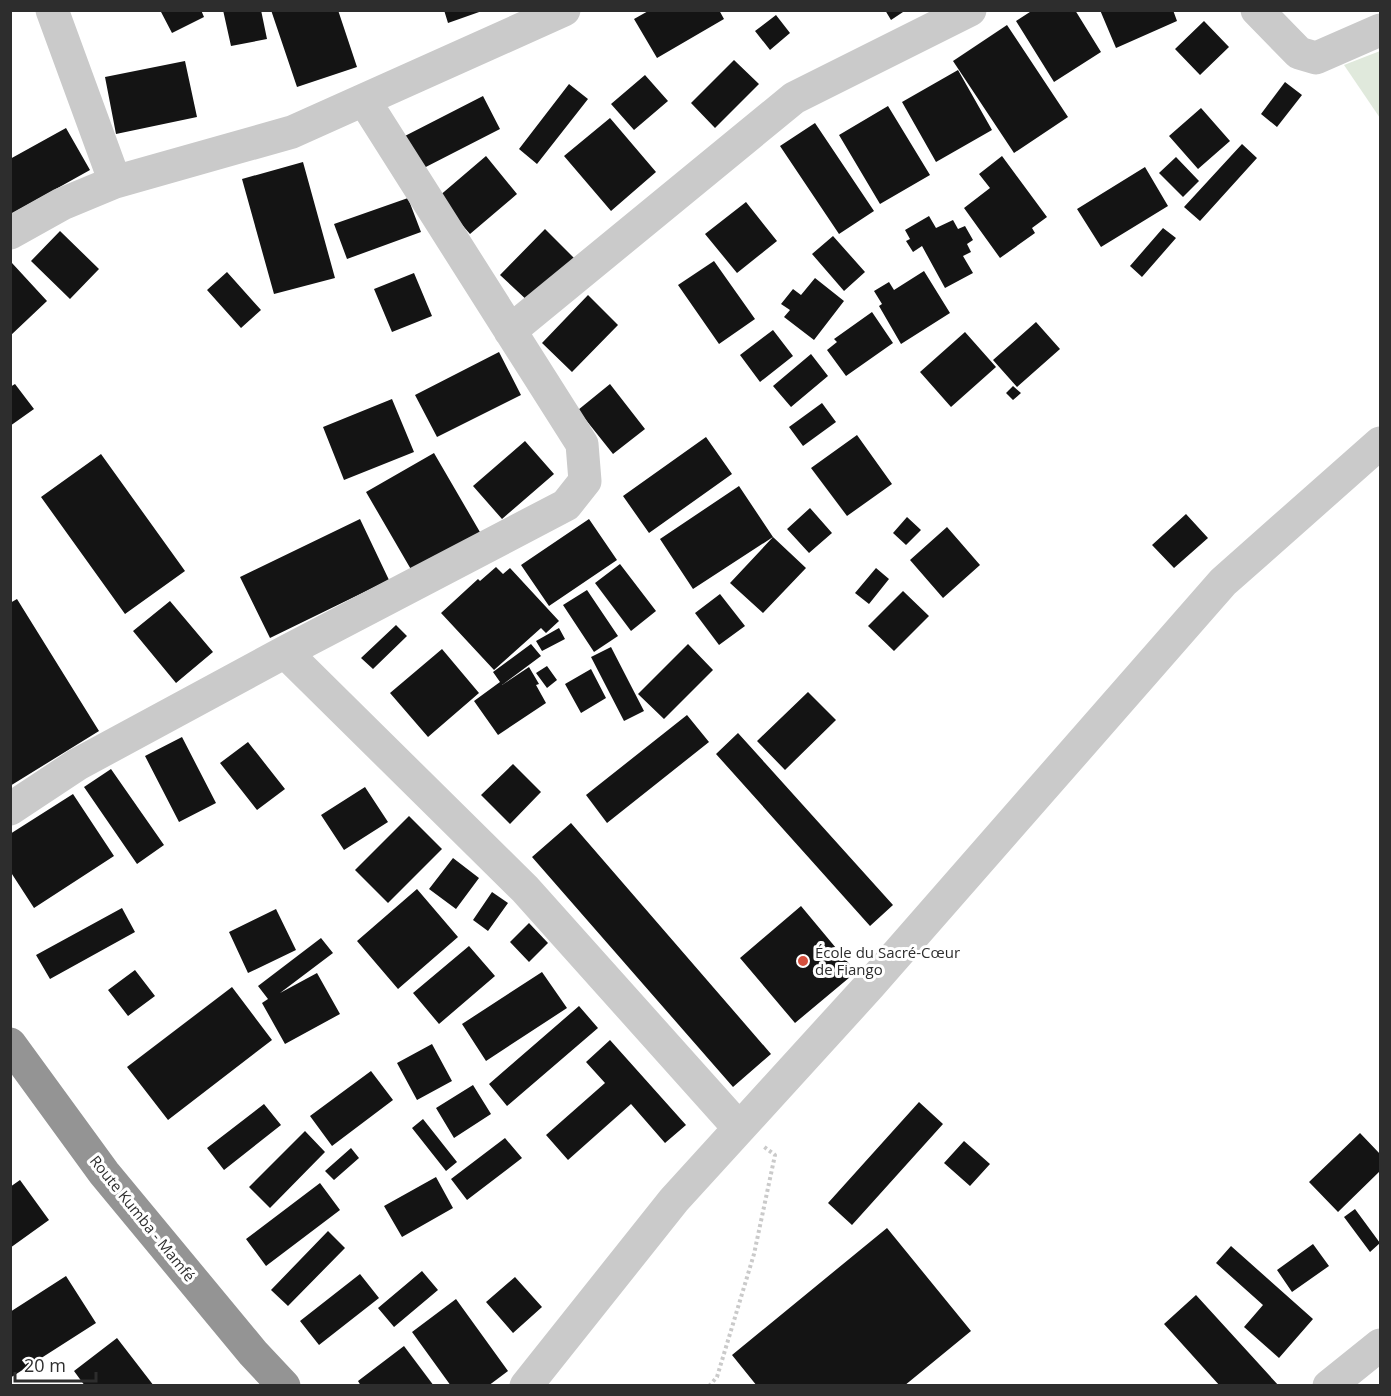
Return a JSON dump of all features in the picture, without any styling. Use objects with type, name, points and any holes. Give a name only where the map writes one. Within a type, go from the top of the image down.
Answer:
[{"type":"highway","name":"Route Kumba - Mamfé","points":[[10,1044],[104,1173],[253,1353],[284,1386]]},
{"type":"street","points":[[52,10],[115,182]]},
{"type":"street","points":[[10,233],[62,204],[115,182],[292,132],[564,10]]},
{"type":"street","points":[[510,331],[794,98],[970,10]]},
{"type":"street","points":[[1257,10],[1299,52],[1316,58],[1380,30]]},
{"type":"street","points":[[10,809],[78,764],[285,652],[566,505],[585,481],[582,444],[364,100]]},
{"type":"street","points":[[526,1386],[674,1200],[870,985],[1223,582],[1380,443]]},
{"type":"street","points":[[285,652],[525,889],[739,1128]]},
{"type":"street","points":[[1329,1386],[1380,1345]]},
{"type":"path","points":[[709,1386],[717,1377],[754,1254],[775,1155],[739,1128]]},
{"type":"shaded area","points":[[1380,51],[1380,118],[1344,65]]},
{"type":"building","points":[[160,10],[201,10],[204,17],[172,33]]},
{"type":"building","points":[[223,10],[261,10],[267,39],[231,46]]},
{"type":"building","points":[[271,10],[338,10],[357,67],[297,87]]},
{"type":"building","points":[[444,10],[482,10],[482,11],[448,23]]},
{"type":"building","points":[[650,10],[719,10],[724,19],[657,58],[634,19]]},
{"type":"building","points":[[885,10],[906,10],[891,20]]},
{"type":"building","points":[[1033,10],[1075,10],[1101,52],[1054,82],[1016,21]]},
{"type":"building","points":[[1100,10],[1173,10],[1177,21],[1116,48]]},
{"type":"building","points":[[776,15],[790,33],[770,50],[755,31]]},
{"type":"building","points":[[1204,21],[1229,47],[1200,75],[1175,49]]},
{"type":"building","points":[[1007,25],[1068,117],[1014,153],[953,61]]},
{"type":"building","points":[[734,60],[759,84],[715,128],[691,103]]},
{"type":"building","points":[[185,61],[197,117],[116,134],[105,77]]},
{"type":"building","points":[[958,70],[992,130],[936,162],[902,102]]},
{"type":"building","points":[[645,75],[668,101],[634,130],[611,104]]},
{"type":"building","points":[[1285,82],[1302,95],[1277,127],[1261,114]]},
{"type":"building","points":[[569,84],[588,99],[537,164],[519,149]]},
{"type":"building","points":[[483,96],[500,129],[418,171],[401,138]]},
{"type":"building","points":[[888,106],[930,175],[880,204],[839,135]]},
{"type":"building","points":[[1201,108],[1230,141],[1198,169],[1169,136]]},
{"type":"building","points":[[610,118],[656,172],[611,211],[564,156]]},
{"type":"building","points":[[815,123],[874,211],[839,234],[780,146]]},
{"type":"building","points":[[66,128],[90,170],[11,214],[10,159]]},
{"type":"building","points":[[1242,144],[1257,158],[1200,221],[1184,207]]},
{"type":"building","points":[[486,156],[517,194],[470,234],[438,197]]},
{"type":"building","points":[[1002,156],[1047,217],[1032,228],[1035,233],[1000,258],[964,208],[990,188],[979,174]]},
{"type":"building","points":[[1176,157],[1199,181],[1183,197],[1159,173]]},
{"type":"building","points":[[303,162],[335,278],[274,294],[242,179]]},
{"type":"building","points":[[1145,167],[1168,206],[1101,247],[1077,209]]},
{"type":"building","points":[[408,198],[421,232],[347,259],[334,224]]},
{"type":"building","points":[[746,202],[777,241],[737,273],[705,234]]},
{"type":"building","points":[[929,216],[936,228],[953,220],[958,229],[965,226],[973,240],[967,244],[971,252],[963,256],[973,273],[945,288],[922,246],[913,252],[906,241],[910,239],[905,230]]},
{"type":"building","points":[[1163,228],[1176,238],[1142,277],[1130,266]]},
{"type":"building","points":[[545,229],[574,258],[530,303],[500,275]]},
{"type":"building","points":[[60,231],[99,269],[70,299],[31,261]]},
{"type":"building","points":[[833,236],[865,272],[844,291],[812,254]]},
{"type":"building","points":[[714,261],[755,319],[719,344],[678,285]]},
{"type":"building","points":[[12,263],[47,301],[10,336],[10,264]]},
{"type":"building","points":[[924,271],[950,313],[901,344],[879,306],[882,304],[874,291],[889,282],[894,290]]},
{"type":"building","points":[[227,272],[261,310],[241,328],[207,290]]},
{"type":"building","points":[[414,273],[432,316],[392,332],[374,289]]},
{"type":"building","points":[[815,278],[844,301],[814,340],[784,317],[790,310],[781,304],[793,289],[801,295]]},
{"type":"building","points":[[588,295],[618,325],[572,372],[542,343]]},
{"type":"building","points":[[872,312],[893,343],[846,376],[827,350],[837,342],[834,339]]},
{"type":"building","points":[[1036,322],[1060,349],[1017,387],[993,360]]},
{"type":"building","points":[[773,330],[793,356],[760,382],[740,355]]},
{"type":"building","points":[[965,332],[996,367],[951,407],[920,372]]},
{"type":"building","points":[[499,352],[521,395],[437,437],[415,395]]},
{"type":"building","points":[[811,354],[828,376],[791,407],[773,386]]},
{"type":"building","points":[[15,384],[34,409],[10,426],[10,387]]},
{"type":"building","points":[[610,384],[645,429],[613,454],[578,410]]},
{"type":"building","points":[[1013,386],[1021,393],[1013,400],[1006,393]]},
{"type":"building","points":[[392,399],[414,452],[344,480],[323,427]]},
{"type":"building","points":[[822,403],[836,422],[803,446],[789,427]]},
{"type":"building","points":[[857,435],[892,484],[847,516],[811,468]]},
{"type":"building","points":[[706,437],[732,474],[649,533],[623,496]]},
{"type":"building","points":[[525,441],[554,474],[502,519],[473,486]]},
{"type":"building","points":[[434,453],[484,539],[416,578],[366,492]]},
{"type":"building","points":[[101,454],[185,571],[125,614],[41,497]]},
{"type":"building","points":[[739,486],[773,537],[693,589],[660,539]]},
{"type":"building","points":[[810,508],[832,533],[809,553],[787,529]]},
{"type":"building","points":[[1186,514],[1208,538],[1174,568],[1152,545]]},
{"type":"building","points":[[907,517],[921,530],[906,545],[893,533]]},
{"type":"building","points":[[360,519],[389,580],[270,638],[240,577]]},
{"type":"building","points":[[589,519],[617,560],[549,606],[521,565]]},
{"type":"building","points":[[947,527],[980,565],[943,598],[910,560]]},
{"type":"building","points":[[773,537],[806,568],[763,613],[730,583]]},
{"type":"building","points":[[620,564],[656,611],[631,631],[595,583]]},
{"type":"building","points":[[496,567],[503,574],[510,568],[559,621],[546,633],[541,628],[494,670],[441,613],[478,579],[480,581]]},
{"type":"building","points":[[876,568],[889,579],[869,604],[855,593]]},
{"type":"building","points":[[587,590],[618,636],[594,652],[563,605]]},
{"type":"building","points":[[903,591],[929,616],[894,651],[868,626]]},
{"type":"building","points":[[720,594],[745,626],[719,645],[695,613]]},
{"type":"building","points":[[17,599],[99,731],[10,786],[10,603]]},
{"type":"building","points":[[170,601],[213,652],[176,683],[133,631]]},
{"type":"building","points":[[396,625],[407,636],[373,669],[361,658]]},
{"type":"building","points":[[559,628],[565,639],[542,651],[536,641]]},
{"type":"building","points":[[531,644],[541,656],[502,685],[529,667],[546,703],[498,735],[474,701],[500,682],[493,672]]},
{"type":"building","points":[[688,644],[713,670],[664,719],[638,694]]},
{"type":"building","points":[[611,647],[644,711],[624,721],[591,657]]},
{"type":"building","points":[[442,649],[479,693],[428,737],[390,693]]},
{"type":"building","points":[[547,666],[557,680],[547,688],[536,673]]},
{"type":"building","points":[[591,669],[606,698],[581,713],[565,684]]},
{"type":"building","points":[[808,692],[836,720],[785,770],[757,741]]},
{"type":"building","points":[[687,715],[709,742],[607,823],[586,795]]},
{"type":"building","points":[[738,733],[893,905],[870,926],[716,754]]},
{"type":"building","points":[[182,737],[216,803],[179,822],[145,756]]},
{"type":"building","points":[[248,742],[285,789],[257,810],[220,763]]},
{"type":"building","points":[[513,764],[541,792],[510,824],[481,795]]},
{"type":"building","points":[[111,769],[164,845],[137,864],[84,787]]},
{"type":"building","points":[[365,787],[388,822],[344,850],[321,815]]},
{"type":"building","points":[[73,794],[114,856],[34,908],[10,871],[10,834]]},
{"type":"building","points":[[409,816],[442,849],[388,903],[355,870]]},
{"type":"building","points":[[571,823],[771,1054],[733,1087],[532,857]]},
{"type":"building","points":[[453,858],[479,878],[456,909],[429,889]]},
{"type":"building","points":[[417,889],[458,937],[398,989],[357,941]]},
{"type":"building","points":[[492,892],[508,903],[488,931],[473,920]]},
{"type":"building","points":[[801,906],[856,972],[795,1023],[740,958]]},
{"type":"building","points":[[122,908],[135,932],[50,979],[36,955]]},
{"type":"building","points":[[276,909],[296,950],[248,973],[229,932]]},
{"type":"building","points":[[529,923],[548,943],[529,962],[510,942]]},
{"type":"building","points":[[321,938],[333,953],[280,993],[317,973],[340,1014],[285,1044],[262,1003],[268,999],[258,986]]},
{"type":"building","points":[[469,946],[495,976],[439,1024],[413,993]]},
{"type":"building","points":[[135,970],[155,996],[128,1016],[108,990]]},
{"type":"building","points":[[542,972],[567,1008],[486,1061],[462,1024]]},
{"type":"building","points":[[232,987],[272,1040],[168,1120],[127,1067]]},
{"type":"building","points":[[579,1006],[598,1028],[507,1106],[489,1084]]},
{"type":"building","points":[[610,1040],[686,1125],[665,1143],[631,1104],[568,1160],[546,1135],[605,1083],[586,1062]]},
{"type":"building","points":[[432,1044],[452,1081],[417,1100],[397,1063]]},
{"type":"building","points":[[371,1071],[393,1100],[332,1146],[310,1116]]},
{"type":"building","points":[[473,1085],[491,1114],[454,1138],[436,1108]]},
{"type":"building","points":[[919,1102],[943,1124],[852,1225],[828,1203]]},
{"type":"building","points":[[264,1104],[281,1125],[224,1170],[207,1148]]},
{"type":"building","points":[[423,1119],[457,1162],[446,1171],[412,1128]]},
{"type":"building","points":[[305,1131],[325,1152],[270,1208],[249,1187]]},
{"type":"building","points":[[1360,1133],[1380,1154],[1380,1171],[1338,1212],[1309,1182]]},
{"type":"building","points":[[505,1138],[522,1158],[467,1200],[451,1179]]},
{"type":"building","points":[[964,1141],[990,1164],[970,1186],[944,1163]]},
{"type":"building","points":[[351,1148],[359,1158],[334,1180],[325,1171]]},
{"type":"building","points":[[436,1177],[453,1208],[402,1237],[384,1206]]},
{"type":"building","points":[[20,1180],[49,1220],[10,1248],[10,1187]]},
{"type":"building","points":[[320,1183],[340,1210],[266,1266],[246,1239]]},
{"type":"building","points":[[1355,1209],[1380,1243],[1370,1252],[1344,1217]]},
{"type":"building","points":[[887,1228],[971,1331],[904,1386],[757,1386],[732,1355]]},
{"type":"building","points":[[328,1231],[345,1248],[288,1306],[271,1290]]},
{"type":"building","points":[[1313,1244],[1329,1266],[1292,1292],[1277,1270]]},
{"type":"building","points":[[1231,1246],[1313,1319],[1279,1358],[1244,1327],[1263,1305],[1216,1263]]},
{"type":"building","points":[[422,1271],[438,1290],[394,1327],[378,1308]]},
{"type":"building","points":[[360,1274],[379,1298],[319,1345],[300,1321]]},
{"type":"building","points":[[66,1276],[96,1323],[10,1378],[10,1312]]},
{"type":"building","points":[[515,1277],[542,1307],[513,1333],[486,1302]]},
{"type":"building","points":[[1196,1295],[1279,1386],[1220,1386],[1164,1324]]},
{"type":"building","points":[[456,1299],[508,1371],[488,1386],[451,1386],[412,1332]]},
{"type":"building","points":[[117,1338],[154,1386],[85,1386],[74,1371]]},
{"type":"building","points":[[404,1346],[434,1386],[361,1386],[358,1381]]},
{"type":"place","name":"École du Sacré-Cœur de Fiango","points":[[803,961]]}]
